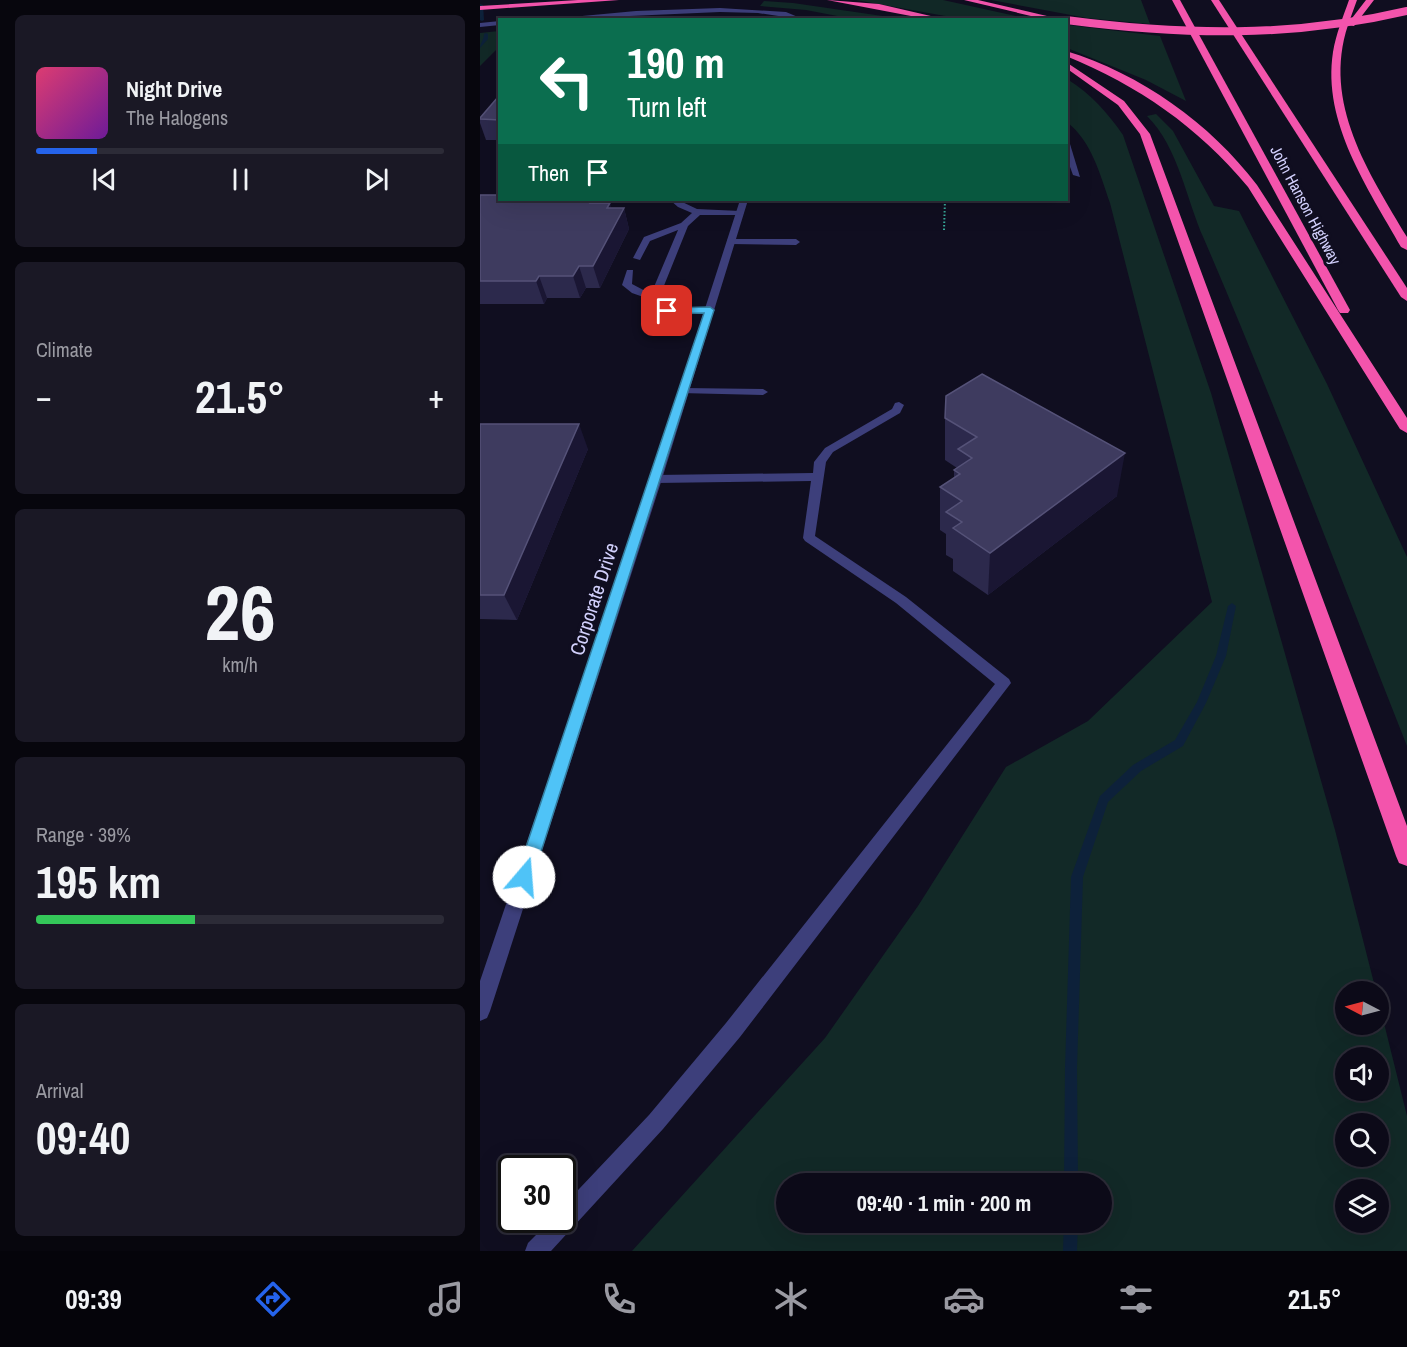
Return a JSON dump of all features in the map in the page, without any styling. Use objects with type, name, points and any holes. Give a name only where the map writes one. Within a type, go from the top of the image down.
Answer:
[{"type":"highway","points":[[480,8],[615,0]]},
{"type":"highway","points":[[831,0],[879,6],[936,18]]},
{"type":"highway","points":[[968,0],[1052,18]]},
{"type":"highway","name":"John Hanson Highway","points":[[1176,0],[1407,428]]},
{"type":"highway","name":"John Hanson Highway","points":[[1215,0],[1407,297]]},
{"type":"highway","points":[[1353,0],[1338,46],[1335,81],[1342,116],[1373,187],[1407,247]]},
{"type":"highway","points":[[1338,46],[1370,0]]},
{"type":"highway","points":[[1068,20],[1176,30],[1245,32],[1336,25],[1407,11]]},
{"type":"highway","points":[[1068,54],[1117,75],[1166,101],[1187,117],[1231,158],[1252,185],[1407,428]]},
{"type":"highway","points":[[1068,65],[1121,102],[1145,134],[1407,856]]},
{"type":"street","points":[[570,18],[684,10],[777,13],[794,15],[799,18]]},
{"type":"street","points":[[480,25],[498,23]]},
{"type":"street","name":"Corporate Drive","points":[[480,1011],[656,479],[742,206]]},
{"type":"lane","points":[[1068,150],[1077,175]]},
{"type":"lane","points":[[675,201],[680,206],[698,212],[742,206]]},
{"type":"lane","points":[[637,258],[647,239],[684,225],[698,212]]},
{"type":"lane","points":[[684,225],[654,298],[653,312],[710,310]]},
{"type":"lane","points":[[731,241],[796,242]]},
{"type":"lane","points":[[630,272],[627,285],[635,291],[654,298]]},
{"type":"lane","points":[[684,391],[763,392]]},
{"type":"lane","points":[[536,1251],[656,1122],[733,1030],[1004,683],[901,600],[809,538],[816,477],[820,462],[829,450],[896,411],[899,405]]},
{"type":"lane","points":[[656,479],[816,477]]},
{"type":"path","points":[[944,230],[945,201]]},
{"type":"green space","points":[[856,0],[943,0],[1025,18],[956,18]]},
{"type":"green space","points":[[991,0],[1141,0],[1150,24],[1087,18]]},
{"type":"green space","points":[[764,1],[793,3],[896,18],[848,18],[806,10],[760,6]]},
{"type":"green space","points":[[1068,25],[1160,36],[1186,101],[1146,80],[1068,48]]},
{"type":"green space","points":[[498,31],[496,50],[480,66],[480,33]]},
{"type":"green space","points":[[1068,80],[1098,104],[1123,135],[1211,393],[1335,830],[1373,981],[1335,981],[1335,1035],[1387,1035],[1407,1116],[1407,1251],[632,1251],[825,1038],[918,906],[1006,767],[1088,721],[1212,602],[1110,203],[1099,170],[1083,139],[1068,123]]},
{"type":"green space","points":[[1156,114],[1173,131],[1214,206],[1239,211],[1327,384],[1407,557],[1407,746],[1282,428],[1198,224],[1181,174],[1167,143],[1147,116]]},
{"type":"building","points":[[498,97],[498,120],[480,118]]},
{"type":"building","points":[[480,195],[498,195],[498,201],[591,201],[590,203],[610,203],[607,208],[624,208],[593,266],[579,266],[573,276],[539,276],[536,281],[480,281]]},
{"type":"building","points":[[982,374],[1125,453],[990,553],[953,528],[962,522],[946,512],[962,501],[940,487],[960,474],[954,470],[972,458],[958,449],[977,437],[945,418],[946,396]]},
{"type":"building","points":[[480,424],[579,424],[504,595],[480,595]]},
{"type":"waterway","points":[[481,5],[482,20]]},
{"type":"waterway","points":[[480,47],[486,39],[486,34]]},
{"type":"waterway","points":[[1071,1173],[1071,1068],[1077,877],[1104,799],[1137,768],[1179,743],[1201,703],[1221,656],[1232,606]]},
{"type":"waterway","points":[[1070,1251],[1071,1233]]},
{"type":"route","points":[[524,877],[710,310],[667,311]]}]
